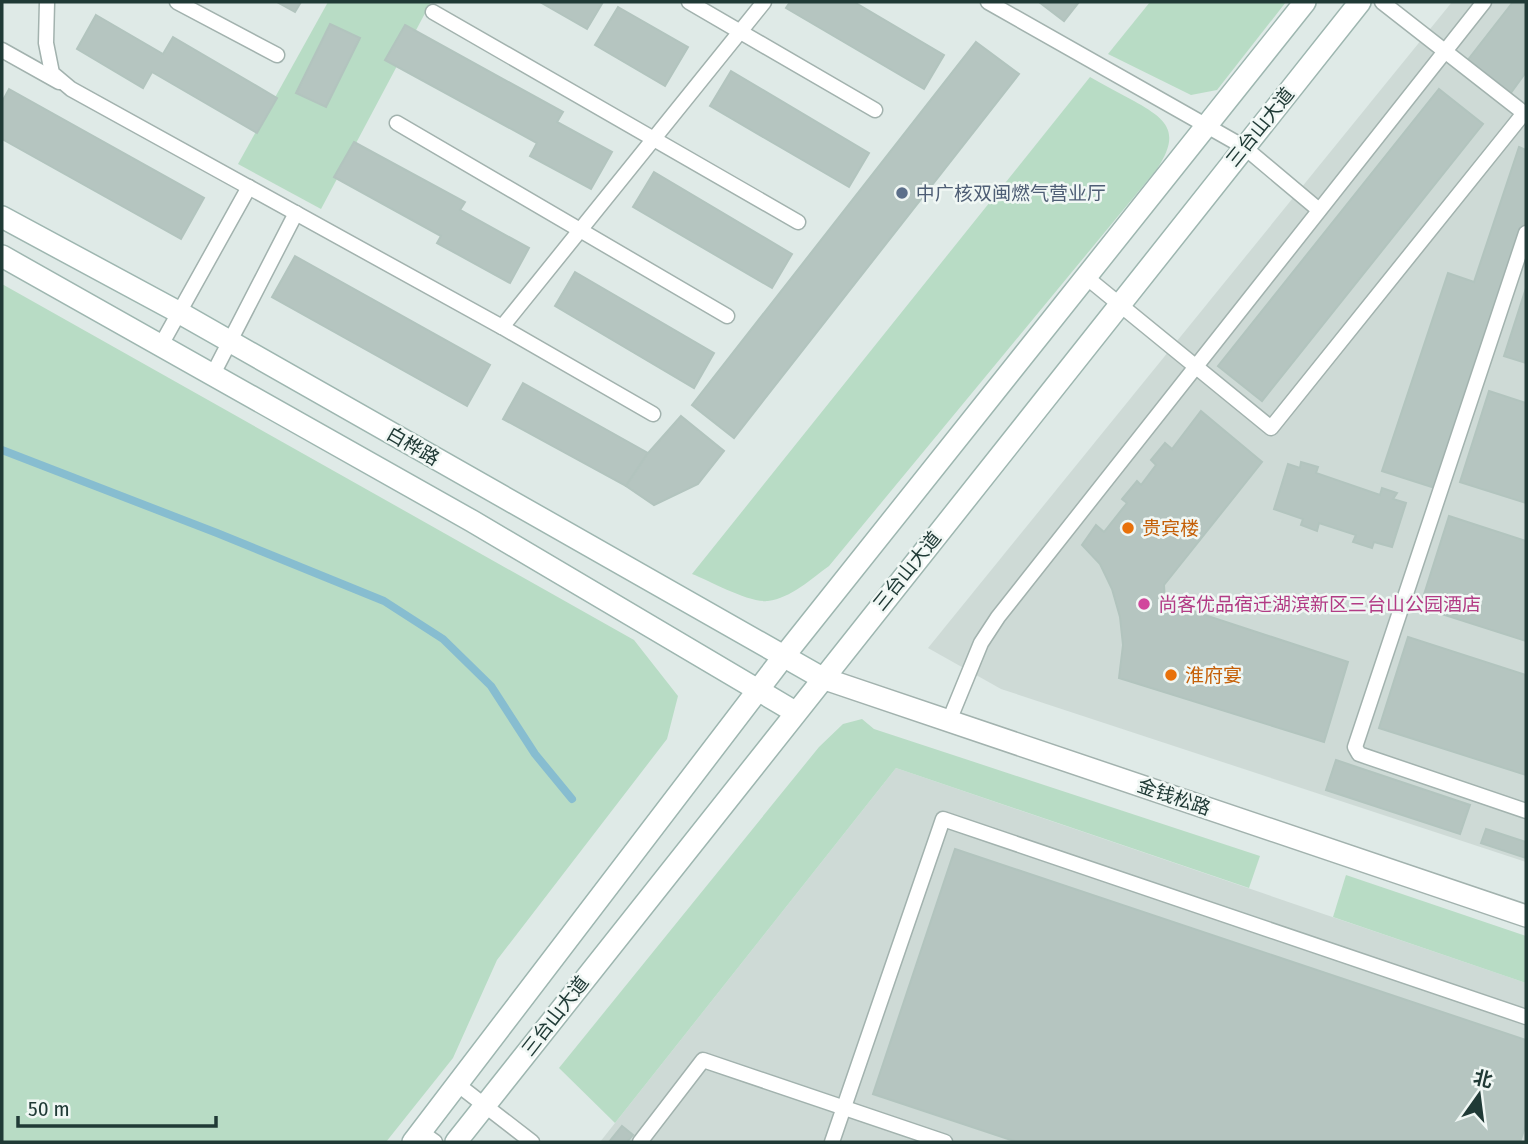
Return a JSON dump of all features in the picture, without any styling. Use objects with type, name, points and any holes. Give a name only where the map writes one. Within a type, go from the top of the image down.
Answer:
[{"type":"main road","name":"三台山大道","points":[[423,1139],[457,1084],[784,656],[1305,2]]},
{"type":"main road","name":"三台山大道","points":[[456,1142],[1360,2]]},
{"type":"main road","name":"白桦路","points":[[2,217],[180,313],[822,678]]},
{"type":"main road","name":"白桦路","points":[[2,256],[472,521],[795,712]]},
{"type":"main road","name":"金钱松路","points":[[822,678],[1526,916]]},
{"type":"lane","points":[[47,2],[46,43],[52,73],[71,89]]},
{"type":"lane","points":[[177,2],[277,55]]},
{"type":"lane","points":[[689,2],[875,110]]},
{"type":"lane","points":[[502,327],[764,2]]},
{"type":"lane","points":[[988,2],[1244,147],[1319,210]]},
{"type":"lane","points":[[1086,277],[1271,428],[1525,111],[1382,2]]},
{"type":"lane","points":[[949,721],[981,643],[998,617],[1484,2]]},
{"type":"lane","points":[[433,12],[798,222]]},
{"type":"lane","points":[[2,50],[502,327],[653,414]]},
{"type":"lane","points":[[397,123],[727,316]]},
{"type":"lane","points":[[161,345],[249,187]]},
{"type":"lane","points":[[213,374],[296,213]]},
{"type":"lane","points":[[1526,233],[1355,747],[1359,754],[1526,811]]},
{"type":"lane","points":[[832,1142],[943,819],[1526,1017]]},
{"type":"lane","points":[[640,1142],[703,1060],[945,1142]]},
{"type":"lane","points":[[457,1084],[532,1142]]},
{"type":"shaded area","points":[[1452,2],[1526,2],[1526,862],[1001,689],[928,648]]},
{"type":"shaded area","points":[[896,768],[1526,983],[1526,1142],[600,1142]]},
{"type":"green space","points":[[328,2],[431,2],[321,209],[238,164]]},
{"type":"green space","points":[[1150,2],[1286,2],[1217,90],[1191,95],[1108,54]]},
{"type":"green space","points":[[1090,77],[1162,120],[1169,136],[1165,156],[1157,169],[829,566],[793,592],[768,601],[740,595],[692,574]]},
{"type":"green space","points":[[2,284],[634,640],[678,696],[667,739],[497,960],[453,1058],[386,1142],[2,1142]]},
{"type":"green space","points":[[862,719],[874,729],[1260,856],[1249,888],[896,768],[615,1123],[559,1068],[819,747],[843,724]]},
{"type":"green space","points":[[1346,875],[1526,936],[1526,983],[1333,917]]},
{"type":"building","points":[[277,2],[301,2],[295,12]]},
{"type":"building","points":[[540,2],[603,2],[587,29]]},
{"type":"building","points":[[790,2],[854,2],[944,55],[924,89],[786,8]]},
{"type":"building","points":[[1039,2],[1079,2],[1064,21]]},
{"type":"building","points":[[1513,2],[1526,2],[1526,72],[1510,94],[1467,61]]},
{"type":"building","points":[[618,7],[688,47],[665,86],[595,45]]},
{"type":"building","points":[[96,15],[163,54],[173,37],[277,98],[257,133],[152,72],[143,88],[77,49]]},
{"type":"building","points":[[330,24],[360,38],[326,107],[296,93]]},
{"type":"building","points":[[405,25],[563,112],[557,122],[612,152],[591,189],[530,156],[537,143],[385,60]]},
{"type":"building","points":[[976,42],[1019,74],[734,438],[692,405]]},
{"type":"building","points":[[731,71],[869,153],[849,187],[710,106]]},
{"type":"building","points":[[9,89],[204,198],[181,239],[2,139],[2,102]]},
{"type":"building","points":[[1439,89],[1483,124],[1262,401],[1218,366]]},
{"type":"building","points":[[354,142],[465,202],[460,210],[529,248],[510,283],[437,243],[441,236],[334,177]]},
{"type":"building","points":[[1519,147],[1526,150],[1526,224],[1438,489],[1382,471],[1448,273],[1474,282]]},
{"type":"building","points":[[654,172],[792,254],[772,288],[633,207]]},
{"type":"building","points":[[295,256],[490,365],[467,406],[272,297]]},
{"type":"building","points":[[575,272],[714,353],[694,388],[555,306]]},
{"type":"building","points":[[1526,288],[1526,363],[1504,356]]},
{"type":"building","points":[[523,383],[648,453],[626,486],[503,419]]},
{"type":"building","points":[[1489,391],[1526,403],[1526,503],[1460,482]]},
{"type":"building","points":[[1201,411],[1262,462],[1164,585],[1165,602],[1348,662],[1324,742],[1119,678],[1123,645],[1120,617],[1112,589],[1100,564],[1082,545],[1096,525],[1104,532],[1127,503],[1122,499],[1137,481],[1141,485],[1156,465],[1151,460],[1165,443],[1172,449]]},
{"type":"building","points":[[681,416],[724,451],[698,484],[654,505],[626,486],[648,453]]},
{"type":"building","points":[[1301,462],[1318,467],[1316,473],[1380,495],[1382,488],[1397,493],[1393,499],[1406,503],[1392,547],[1374,542],[1372,548],[1353,542],[1356,535],[1319,523],[1317,531],[1301,525],[1303,519],[1274,509],[1288,464],[1300,468]]},
{"type":"building","points":[[1449,516],[1526,541],[1526,641],[1420,607]]},
{"type":"building","points":[[1408,637],[1526,675],[1526,775],[1379,728]]},
{"type":"building","points":[[1336,760],[1470,805],[1460,834],[1326,790]]},
{"type":"building","points":[[1486,829],[1526,842],[1526,858],[1481,843]]},
{"type":"building","points":[[955,849],[1526,1040],[1526,1124],[1520,1142],[1017,1142],[873,1094]]},
{"type":"building","points":[[622,1126],[633,1135],[627,1142],[609,1142]]},
{"type":"waterway","points":[[2,450],[384,601],[443,639],[491,686],[535,754],[572,799]]},
{"type":"place","name":"中广核双闽燃气营业厅","points":[[902,193]]},
{"type":"place","name":"贵宾楼","points":[[1128,528]]},
{"type":"place","name":"尚客优品宿迁湖滨新区三台山公园酒店","points":[[1144,604]]},
{"type":"place","name":"淮府宴","points":[[1171,675]]}]
